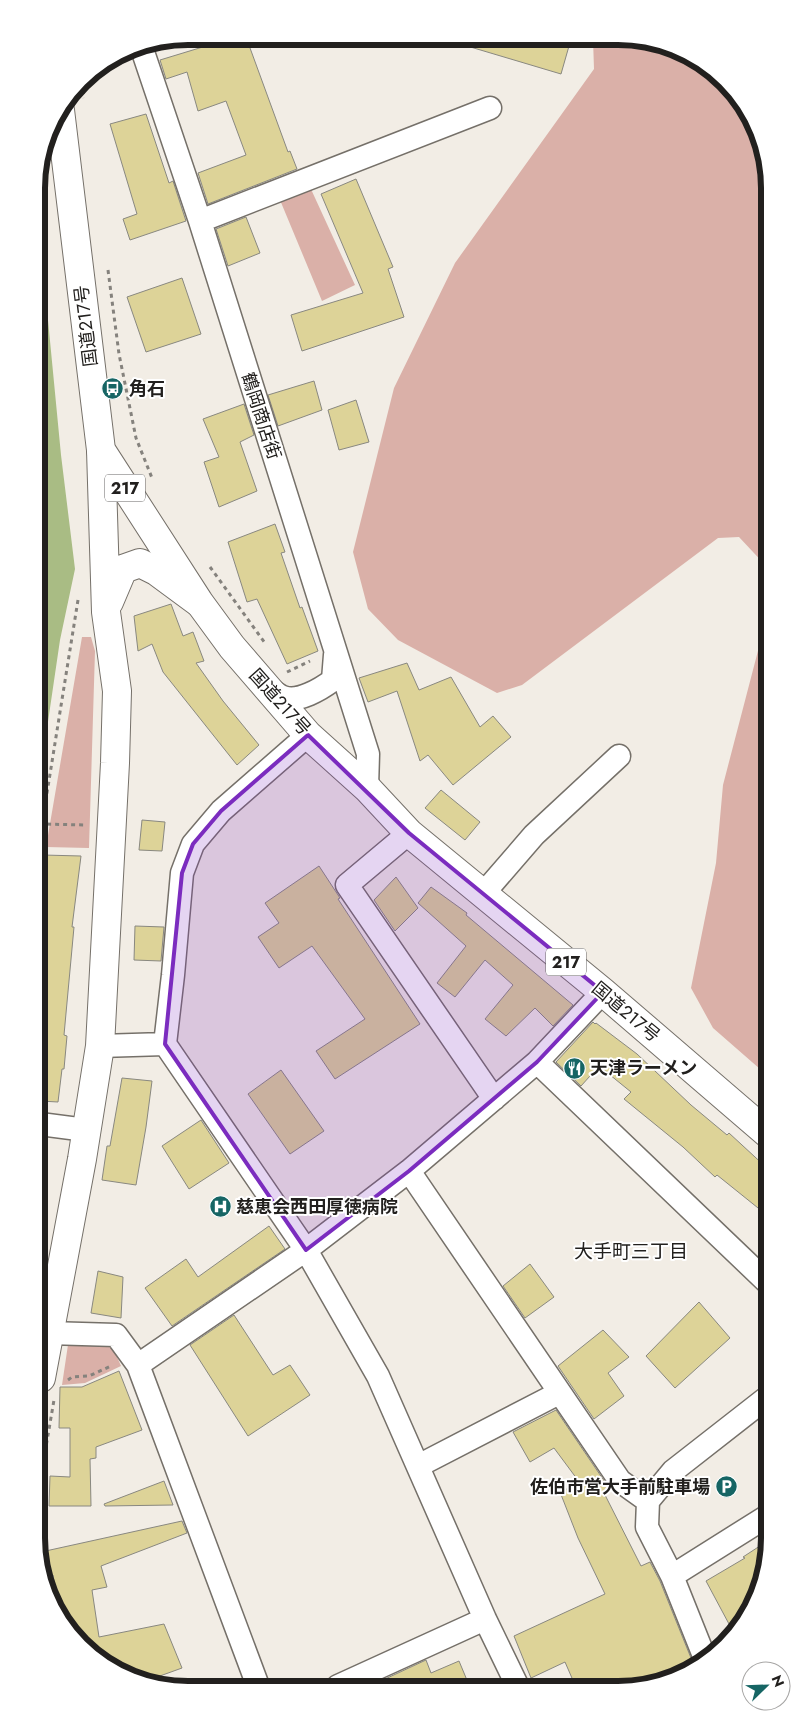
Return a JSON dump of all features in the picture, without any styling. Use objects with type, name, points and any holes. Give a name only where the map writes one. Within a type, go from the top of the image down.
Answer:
[{"type":"main road","name":"国道217号","points":[[72,106],[101,450],[199,602],[232,647],[308,735],[367,788],[408,833],[603,992],[761,1128]]},
{"type":"main road","points":[[45,1352],[100,1046],[117,691],[106,612],[101,450]]},
{"type":"main road","points":[[106,612],[123,569],[140,563],[156,570],[199,602]]},
{"type":"street","name":"鶴岡商店街","points":[[143,53],[200,221],[326,655],[368,754],[367,788]]},
{"type":"street","points":[[200,221],[490,108]]},
{"type":"street","points":[[264,685],[285,698],[305,696],[320,690],[333,680],[326,655]]},
{"type":"street","points":[[308,735],[222,811],[194,844],[182,873],[165,1044],[306,1250],[378,1376],[515,1681]]},
{"type":"street","points":[[483,894],[534,836],[619,756]]},
{"type":"street","points":[[408,833],[347,885],[494,1099]]},
{"type":"street","points":[[128,1364],[306,1250],[409,1171],[537,1062],[603,992]]},
{"type":"street","points":[[100,1046],[165,1044]]},
{"type":"street","points":[[537,1062],[761,1276]]},
{"type":"street","points":[[45,1125],[86,1130]]},
{"type":"street","points":[[409,1171],[620,1481],[648,1500]]},
{"type":"street","points":[[48,1333],[116,1335],[256,1681]]},
{"type":"street","points":[[418,1466],[559,1393]]},
{"type":"street","points":[[703,1653],[672,1576],[647,1527],[648,1500],[673,1471],[761,1402]]},
{"type":"street","points":[[672,1576],[761,1520]]},
{"type":"street","points":[[349,1681],[486,1619]]},
{"type":"path","points":[[107,267],[119,354],[136,438],[153,480]]},
{"type":"path","points":[[206,562],[270,649]]},
{"type":"path","points":[[45,805],[78,598]]},
{"type":"path","points":[[281,665],[287,672],[326,655]]},
{"type":"path","points":[[45,824],[87,826]]},
{"type":"path","points":[[72,1377],[89,1376],[128,1364]]},
{"type":"highlighted area","points":[[308,735],[409,833],[603,992],[537,1062],[409,1171],[306,1250],[165,1044],[182,873],[193,844],[221,811]]},
{"type":"shaded area","points":[[593,45],[636,46],[664,53],[697,69],[712,81],[737,109],[750,133],[760,170],[761,188],[761,561],[739,537],[718,538],[522,685],[497,693],[398,640],[368,609],[353,552],[394,388],[455,263],[594,69]]},
{"type":"shaded area","points":[[310,187],[355,285],[322,301],[280,200]]},
{"type":"shaded area","points":[[45,289],[61,455],[75,569],[60,640],[45,742]]},
{"type":"shaded area","points":[[82,637],[91,637],[95,651],[89,848],[46,847]]},
{"type":"shaded area","points":[[761,639],[761,1070],[713,1028],[691,988],[716,863],[723,785]]},
{"type":"shaded area","points":[[69,1338],[113,1348],[121,1366],[85,1383],[62,1385]]},
{"type":"building","points":[[249,45],[288,152],[290,151],[297,169],[208,204],[198,173],[246,155],[226,101],[198,111],[187,72],[166,79],[160,60],[206,46]]},
{"type":"building","points":[[464,45],[569,45],[561,74]]},
{"type":"building","points":[[146,114],[169,183],[173,181],[186,221],[130,240],[123,219],[137,214],[110,124]]},
{"type":"building","points":[[356,179],[393,267],[388,269],[404,317],[302,351],[291,315],[363,293],[321,194]]},
{"type":"building","points":[[246,217],[260,253],[228,266],[216,229]]},
{"type":"building","points":[[182,278],[201,334],[146,352],[127,297]]},
{"type":"building","points":[[314,381],[322,410],[278,426],[268,395]]},
{"type":"building","points":[[356,400],[369,442],[339,450],[328,410]]},
{"type":"building","points":[[244,404],[254,435],[240,442],[257,491],[219,507],[204,462],[219,457],[203,419]]},
{"type":"building","points":[[275,524],[285,552],[281,553],[300,608],[302,607],[318,651],[287,664],[257,599],[247,602],[228,542]]},
{"type":"building","points":[[171,604],[183,636],[193,632],[204,661],[196,663],[223,701],[259,745],[237,765],[163,672],[152,644],[138,651],[134,616]]},
{"type":"building","points":[[407,663],[419,690],[451,677],[480,727],[493,716],[511,737],[453,785],[428,755],[420,761],[397,691],[368,702],[359,678]]},
{"type":"building","points":[[441,790],[480,822],[465,840],[425,808]]},
{"type":"building","points":[[142,820],[165,822],[162,851],[139,850]]},
{"type":"building","points":[[45,855],[81,856],[72,927],[74,927],[64,1035],[67,1036],[64,1069],[62,1069],[58,1102],[45,1101]]},
{"type":"building","points":[[319,866],[340,898],[338,899],[420,1024],[335,1079],[316,1051],[365,1019],[312,946],[279,968],[258,937],[279,923],[265,903]]},
{"type":"building","points":[[396,877],[418,908],[395,931],[374,900]]},
{"type":"building","points":[[431,887],[467,913],[466,915],[573,1005],[553,1026],[535,1008],[506,1036],[485,1019],[513,985],[485,960],[455,997],[437,983],[466,946],[418,903]]},
{"type":"building","points":[[135,926],[164,927],[161,961],[134,960]]},
{"type":"building","points":[[593,1022],[596,1023],[637,1054],[691,1105],[727,1135],[729,1133],[761,1163],[761,1210],[717,1175],[715,1177],[683,1147],[624,1099],[631,1092],[599,1066],[581,1086],[556,1062]]},
{"type":"building","points":[[281,1070],[324,1131],[290,1154],[248,1094]]},
{"type":"building","points":[[122,1078],[152,1081],[136,1185],[102,1180],[107,1146],[110,1146]]},
{"type":"building","points":[[201,1120],[229,1163],[189,1189],[162,1146]]},
{"type":"building","points":[[269,1226],[285,1249],[172,1326],[145,1288],[186,1259],[198,1277]]},
{"type":"building","points":[[530,1264],[554,1297],[525,1318],[503,1286]]},
{"type":"building","points":[[98,1271],[123,1277],[121,1318],[91,1313]]},
{"type":"building","points":[[699,1302],[730,1338],[675,1388],[646,1356]]},
{"type":"building","points":[[234,1315],[273,1375],[290,1365],[310,1395],[248,1436],[190,1345]]},
{"type":"building","points":[[603,1330],[629,1357],[608,1373],[624,1396],[594,1419],[558,1366]]},
{"type":"building","points":[[119,1371],[142,1430],[96,1447],[96,1458],[90,1459],[91,1506],[49,1506],[50,1476],[70,1477],[70,1428],[59,1428],[60,1387],[82,1387]]},
{"type":"building","points":[[556,1410],[609,1488],[603,1491],[641,1566],[650,1562],[660,1581],[692,1660],[673,1670],[636,1680],[573,1681],[565,1662],[531,1678],[514,1636],[605,1594],[578,1538],[560,1492],[580,1483],[554,1448],[530,1462],[513,1432]]},
{"type":"building","points":[[164,1481],[173,1505],[105,1506],[104,1504]]},
{"type":"building","points":[[182,1521],[187,1533],[101,1566],[107,1587],[92,1590],[99,1637],[164,1624],[182,1668],[157,1677],[125,1666],[109,1657],[94,1645],[69,1617],[60,1601],[55,1590],[53,1575],[50,1575],[46,1551]]},
{"type":"building","points":[[761,1545],[753,1584],[746,1601],[731,1625],[729,1624],[706,1581],[745,1558],[743,1557]]},
{"type":"building","points":[[426,1660],[431,1673],[459,1661],[467,1681],[381,1681]]},
{"type":"place","name":"角石","points":[[113,389]]},
{"type":"place","name":"天津ラーメン","points":[[574,1068]]},
{"type":"place","name":"慈恵会西田厚徳病院","points":[[220,1207]]},
{"type":"place","name":"佐伯市営大手前駐車場","points":[[726,1487]]},
{"type":"district","name":"大手町三丁目","points":[[631,1251]]}]
